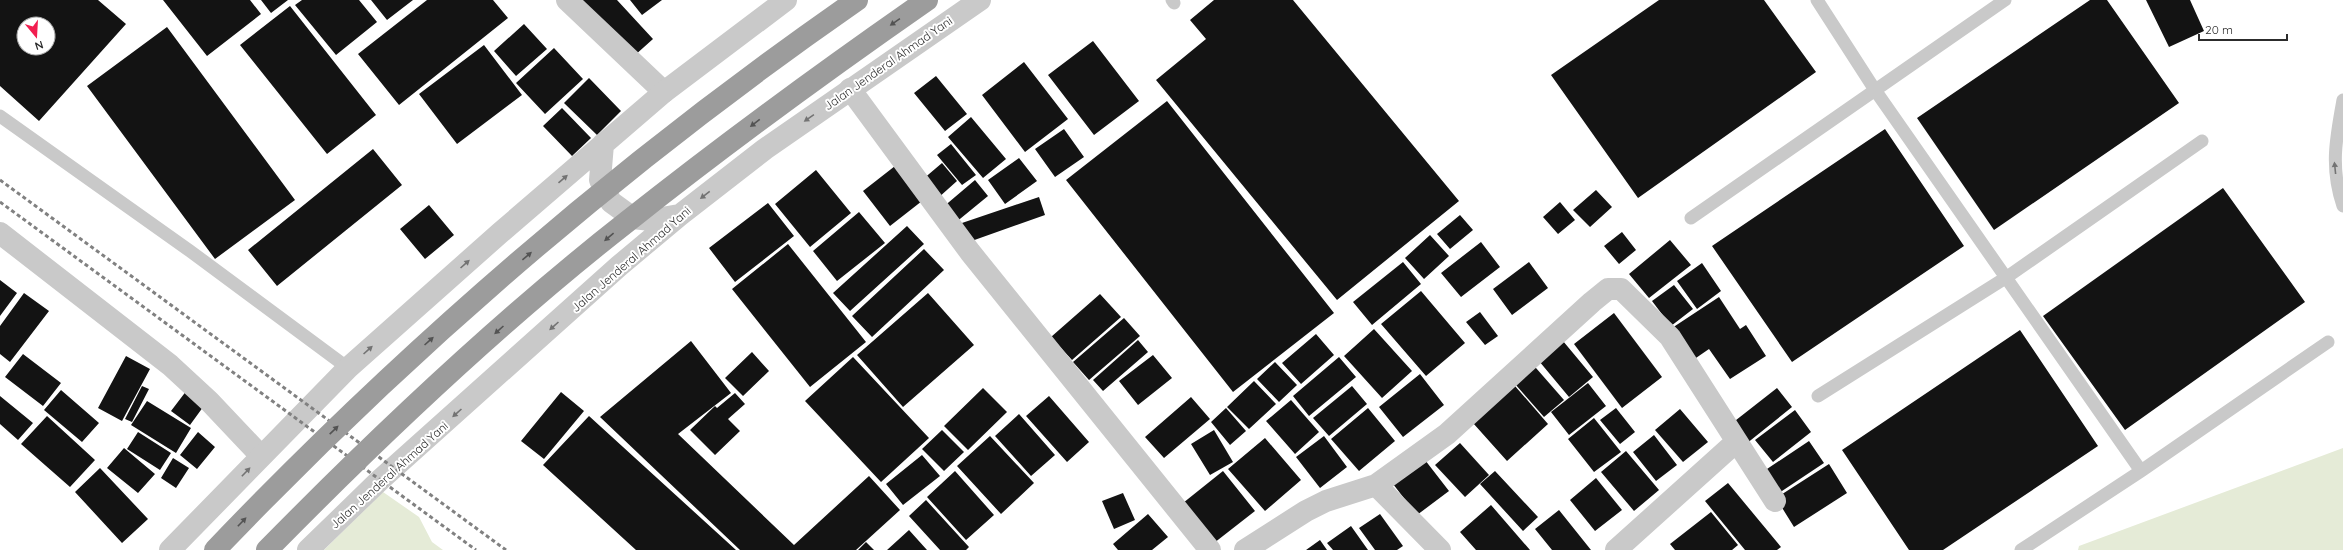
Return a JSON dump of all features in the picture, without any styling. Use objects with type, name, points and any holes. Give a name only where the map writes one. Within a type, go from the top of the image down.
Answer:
[{"type":"highway","points":[[215,550],[276,486],[368,396],[481,294],[620,177],[789,47],[857,0]]},
{"type":"highway","points":[[267,550],[398,420],[508,322],[620,227],[804,86],[927,0]]},
{"type":"street","points":[[567,0],[664,92]]},
{"type":"street","points":[[170,550],[348,368],[664,92],[786,0]]},
{"type":"street","name":"Jalan Jenderal Ahmad Yani","points":[[308,550],[380,480],[619,266],[680,215],[765,149],[980,0]]},
{"type":"street","points":[[850,89],[970,252],[1206,549]]},
{"type":"street","points":[[603,144],[600,180],[611,202],[633,218],[651,220],[680,215]]},
{"type":"street","points":[[0,233],[170,365],[209,401],[261,456]]},
{"type":"street","points":[[1245,550],[1306,511],[1326,501],[1376,485],[1447,434],[1548,340],[1608,289],[1621,289],[1670,337],[1775,501]]},
{"type":"street","points":[[1616,550],[1736,442]]},
{"type":"street","points":[[1376,485],[1440,550]]},
{"type":"lane","points":[[1817,0],[1875,90],[2141,471]]},
{"type":"lane","points":[[1690,218],[2005,0]]},
{"type":"lane","points":[[2343,100],[2334,162],[2343,206]]},
{"type":"lane","points":[[0,116],[190,251],[348,368]]},
{"type":"lane","points":[[1818,396],[2007,277],[2202,141]]},
{"type":"lane","points":[[2021,550],[2141,471],[2328,342]]},
{"type":"green space","points":[[2343,448],[2343,550],[2078,550],[2079,546]]},
{"type":"green space","points":[[383,492],[419,517],[432,542],[443,550],[324,550]]},
{"type":"building","points":[[0,0],[98,0],[126,24],[39,121],[0,86]]},
{"type":"building","points":[[163,0],[250,0],[261,14],[207,56]]},
{"type":"building","points":[[261,0],[288,0],[271,13]]},
{"type":"building","points":[[302,0],[359,0],[377,22],[336,55],[295,5]]},
{"type":"building","points":[[371,0],[413,0],[387,20]]},
{"type":"building","points":[[427,0],[493,0],[508,18],[399,105],[358,54]]},
{"type":"building","points":[[582,0],[617,0],[653,39],[634,56]]},
{"type":"building","points":[[630,0],[662,0],[642,15]]},
{"type":"building","points":[[1214,0],[1293,0],[1459,201],[1337,300],[1156,80],[1206,39],[1190,20]]},
{"type":"building","points":[[1659,0],[1764,0],[1816,72],[1638,198],[1551,75]]},
{"type":"building","points":[[2090,0],[2107,0],[2179,103],[1994,230],[1917,118]]},
{"type":"building","points":[[2146,0],[2190,0],[2204,31],[2169,47]]},
{"type":"building","points":[[290,6],[376,115],[327,154],[240,45]]},
{"type":"building","points":[[524,24],[547,49],[516,76],[494,51]]},
{"type":"building","points":[[167,27],[295,200],[215,259],[87,86]]},
{"type":"building","points":[[1093,41],[1139,101],[1094,135],[1048,75]]},
{"type":"building","points":[[484,45],[522,95],[457,144],[419,94]]},
{"type":"building","points":[[554,48],[583,79],[545,114],[516,83]]},
{"type":"building","points":[[1024,62],[1068,119],[1025,152],[982,95]]},
{"type":"building","points":[[936,76],[967,114],[945,131],[914,93]]},
{"type":"building","points":[[589,78],[621,111],[597,135],[564,103]]},
{"type":"building","points":[[1167,101],[1334,313],[1233,392],[1066,180]]},
{"type":"building","points":[[562,108],[591,138],[572,156],[543,126]]},
{"type":"building","points":[[971,117],[1006,159],[983,178],[948,137]]},
{"type":"building","points":[[1064,129],[1084,157],[1055,177],[1035,149]]},
{"type":"building","points":[[1885,129],[1964,246],[1792,362],[1712,246]]},
{"type":"building","points":[[951,144],[976,175],[962,185],[937,155]]},
{"type":"building","points":[[373,149],[402,185],[277,286],[248,250]]},
{"type":"building","points":[[1019,158],[1037,181],[1005,204],[988,180]]},
{"type":"building","points":[[942,163],[957,181],[938,198],[922,180]]},
{"type":"building","points":[[895,166],[922,201],[890,226],[863,191]]},
{"type":"building","points":[[816,170],[851,213],[810,247],[775,204]]},
{"type":"building","points":[[975,180],[988,196],[955,223],[942,208]]},
{"type":"building","points":[[2223,188],[2305,302],[2125,430],[2043,316]]},
{"type":"building","points":[[1596,190],[1612,207],[1590,227],[1573,210]]},
{"type":"building","points":[[1039,197],[1045,215],[966,243],[959,224]]},
{"type":"building","points":[[1560,202],[1575,220],[1558,234],[1543,217]]},
{"type":"building","points":[[768,203],[794,236],[735,282],[709,248]]},
{"type":"building","points":[[429,205],[454,235],[425,259],[400,229]]},
{"type":"building","points":[[859,212],[885,243],[837,281],[813,251]]},
{"type":"building","points":[[1460,215],[1473,230],[1450,249],[1437,234]]},
{"type":"building","points":[[907,226],[924,244],[850,311],[833,293]]},
{"type":"building","points":[[1622,232],[1636,250],[1619,264],[1604,246]]},
{"type":"building","points":[[1430,235],[1449,256],[1424,279],[1405,258]]},
{"type":"building","points":[[1670,240],[1691,265],[1649,298],[1629,274]]},
{"type":"building","points":[[1481,242],[1500,267],[1461,297],[1441,273]]},
{"type":"building","points":[[788,244],[866,342],[810,387],[732,289]]},
{"type":"building","points":[[924,249],[944,270],[872,337],[852,316]]},
{"type":"building","points":[[1403,262],[1421,284],[1372,325],[1353,302]]},
{"type":"building","points":[[1529,262],[1548,288],[1512,315],[1493,289]]},
{"type":"building","points":[[1702,263],[1721,291],[1697,309],[1677,281]]},
{"type":"building","points":[[0,280],[17,293],[0,316]]},
{"type":"building","points":[[1674,285],[1693,309],[1671,326],[1652,301]]},
{"type":"building","points":[[1421,291],[1465,343],[1426,376],[1381,324]]},
{"type":"building","points":[[24,293],[49,311],[10,362],[0,354],[0,326]]},
{"type":"building","points":[[928,293],[974,345],[903,407],[857,355]]},
{"type":"building","points":[[1100,294],[1121,317],[1072,360],[1051,337]]},
{"type":"building","points":[[1719,297],[1740,329],[1746,325],[1766,356],[1730,379],[1709,349],[1693,360],[1672,328]]},
{"type":"building","points":[[1480,312],[1498,336],[1485,345],[1466,322]]},
{"type":"building","points":[[1614,313],[1662,377],[1622,408],[1574,344]]},
{"type":"building","points":[[1124,318],[1140,336],[1089,380],[1073,362]]},
{"type":"building","points":[[1374,329],[1412,371],[1382,398],[1344,356]]},
{"type":"building","points":[[2020,330],[2098,446],[1943,550],[1909,550],[1842,450]]},
{"type":"building","points":[[1316,334],[1334,355],[1301,384],[1282,363]]},
{"type":"building","points":[[1558,335],[1593,377],[1569,397],[1534,355]]},
{"type":"building","points":[[1138,340],[1148,352],[1103,391],[1093,380]]},
{"type":"building","points":[[691,341],[731,393],[678,434],[794,545],[869,476],[900,510],[856,550],[740,550],[600,417]]},
{"type":"building","points":[[752,352],[769,371],[743,396],[725,378]]},
{"type":"building","points":[[23,354],[61,383],[43,406],[5,377]]},
{"type":"building","points":[[1153,355],[1172,378],[1138,405],[1119,381]]},
{"type":"building","points":[[126,356],[150,369],[122,421],[98,408]]},
{"type":"building","points":[[853,357],[929,438],[881,482],[805,401]]},
{"type":"building","points":[[1339,357],[1356,377],[1309,416],[1293,396]]},
{"type":"building","points":[[1529,360],[1564,400],[1544,417],[1509,377]]},
{"type":"building","points":[[1275,362],[1297,385],[1279,402],[1257,379]]},
{"type":"building","points":[[1420,374],[1444,405],[1403,437],[1379,407]]},
{"type":"building","points":[[1254,381],[1276,404],[1249,429],[1227,407]]},
{"type":"building","points":[[1588,383],[1606,406],[1569,435],[1551,412]]},
{"type":"building","points":[[142,386],[149,389],[132,422],[125,419]]},
{"type":"building","points":[[1352,386],[1367,404],[1329,436],[1313,418]]},
{"type":"building","points":[[1515,386],[1548,424],[1507,461],[1473,423]]},
{"type":"building","points":[[983,388],[1007,412],[968,450],[944,426]]},
{"type":"building","points":[[1777,388],[1792,407],[1746,444],[1731,424]]},
{"type":"building","points":[[61,390],[99,423],[82,442],[44,410]]},
{"type":"building","points":[[187,390],[206,403],[190,425],[171,411]]},
{"type":"building","points":[[561,392],[584,411],[544,459],[521,441]]},
{"type":"building","points":[[735,393],[745,404],[728,419],[740,431],[715,455],[690,430],[715,406],[717,408]]},
{"type":"building","points":[[0,396],[33,423],[18,440],[0,424]]},
{"type":"building","points":[[1049,396],[1089,442],[1067,462],[1026,416]]},
{"type":"building","points":[[1191,397],[1210,419],[1164,458],[1145,437]]},
{"type":"building","points":[[1291,400],[1319,432],[1295,454],[1266,421]]},
{"type":"building","points":[[147,401],[191,428],[176,453],[131,425]]},
{"type":"building","points":[[1226,408],[1246,431],[1230,445],[1211,422]]},
{"type":"building","points":[[1368,408],[1395,441],[1359,471],[1331,439]]},
{"type":"building","points":[[1616,408],[1635,432],[1620,444],[1600,420]]},
{"type":"building","points":[[1680,409],[1708,442],[1683,462],[1655,430]]},
{"type":"building","points":[[1795,410],[1811,432],[1773,462],[1755,440]]},
{"type":"building","points":[[1019,414],[1055,455],[1031,476],[995,436]]},
{"type":"building","points":[[47,416],[95,460],[70,487],[21,444]]},
{"type":"building","points":[[589,416],[736,550],[636,550],[543,465]]},
{"type":"building","points":[[1594,418],[1621,452],[1594,472],[1568,439]]},
{"type":"building","points":[[942,430],[964,452],[944,471],[922,449]]},
{"type":"building","points":[[1214,430],[1233,462],[1210,475],[1191,444]]},
{"type":"building","points":[[138,432],[171,453],[160,470],[127,449]]},
{"type":"building","points":[[198,432],[215,447],[197,469],[180,455]]},
{"type":"building","points":[[1654,435],[1677,465],[1656,481],[1633,452]]},
{"type":"building","points":[[990,436],[1034,483],[1001,514],[957,466]]},
{"type":"building","points":[[1324,436],[1347,467],[1320,488],[1296,457]]},
{"type":"building","points":[[1265,438],[1301,480],[1265,511],[1228,469]]},
{"type":"building","points":[[1809,441],[1824,463],[1779,493],[1764,471]]},
{"type":"building","points":[[1460,443],[1489,475],[1465,497],[1435,465]]},
{"type":"building","points":[[124,448],[155,474],[138,493],[107,468]]},
{"type":"building","points":[[1626,451],[1659,490],[1634,511],[1601,472]]},
{"type":"building","points":[[922,455],[940,476],[903,505],[886,484]]},
{"type":"building","points":[[173,458],[189,468],[176,488],[161,478]]},
{"type":"building","points":[[1425,460],[1449,491],[1417,515],[1393,484]]},
{"type":"building","points":[[1829,464],[1847,493],[1794,527],[1776,498]]},
{"type":"building","points":[[100,468],[148,519],[122,543],[75,492]]},
{"type":"building","points":[[955,471],[994,515],[966,540],[927,497]]},
{"type":"building","points":[[1223,471],[1255,511],[1214,543],[1183,503]]},
{"type":"building","points":[[1495,471],[1538,517],[1523,531],[1480,484]]},
{"type":"building","points":[[1596,478],[1622,510],[1595,531],[1570,500]]},
{"type":"building","points":[[1728,483],[1781,547],[1777,550],[1745,550],[1705,501]]},
{"type":"building","points":[[1123,493],[1135,520],[1114,529],[1102,501]]},
{"type":"building","points":[[926,500],[969,547],[966,550],[940,550],[909,516]]},
{"type":"building","points":[[1491,505],[1530,550],[1476,550],[1460,532]]},
{"type":"building","points":[[1559,510],[1591,550],[1552,550],[1535,529]]},
{"type":"building","points":[[1711,512],[1738,545],[1732,550],[1675,550],[1670,544]]},
{"type":"building","points":[[1148,514],[1168,537],[1152,550],[1118,550],[1113,544]]},
{"type":"building","points":[[1380,514],[1403,546],[1397,550],[1375,550],[1359,528]]},
{"type":"building","points":[[1351,526],[1368,550],[1333,550],[1327,543]]},
{"type":"building","points":[[909,530],[927,550],[887,550]]},
{"type":"building","points":[[1320,540],[1327,550],[1306,550]]},
{"type":"building","points":[[866,542],[874,550],[858,550]]},
{"type":"railway","points":[[0,180],[506,550]]},
{"type":"railway","points":[[0,202],[476,550]]}]
